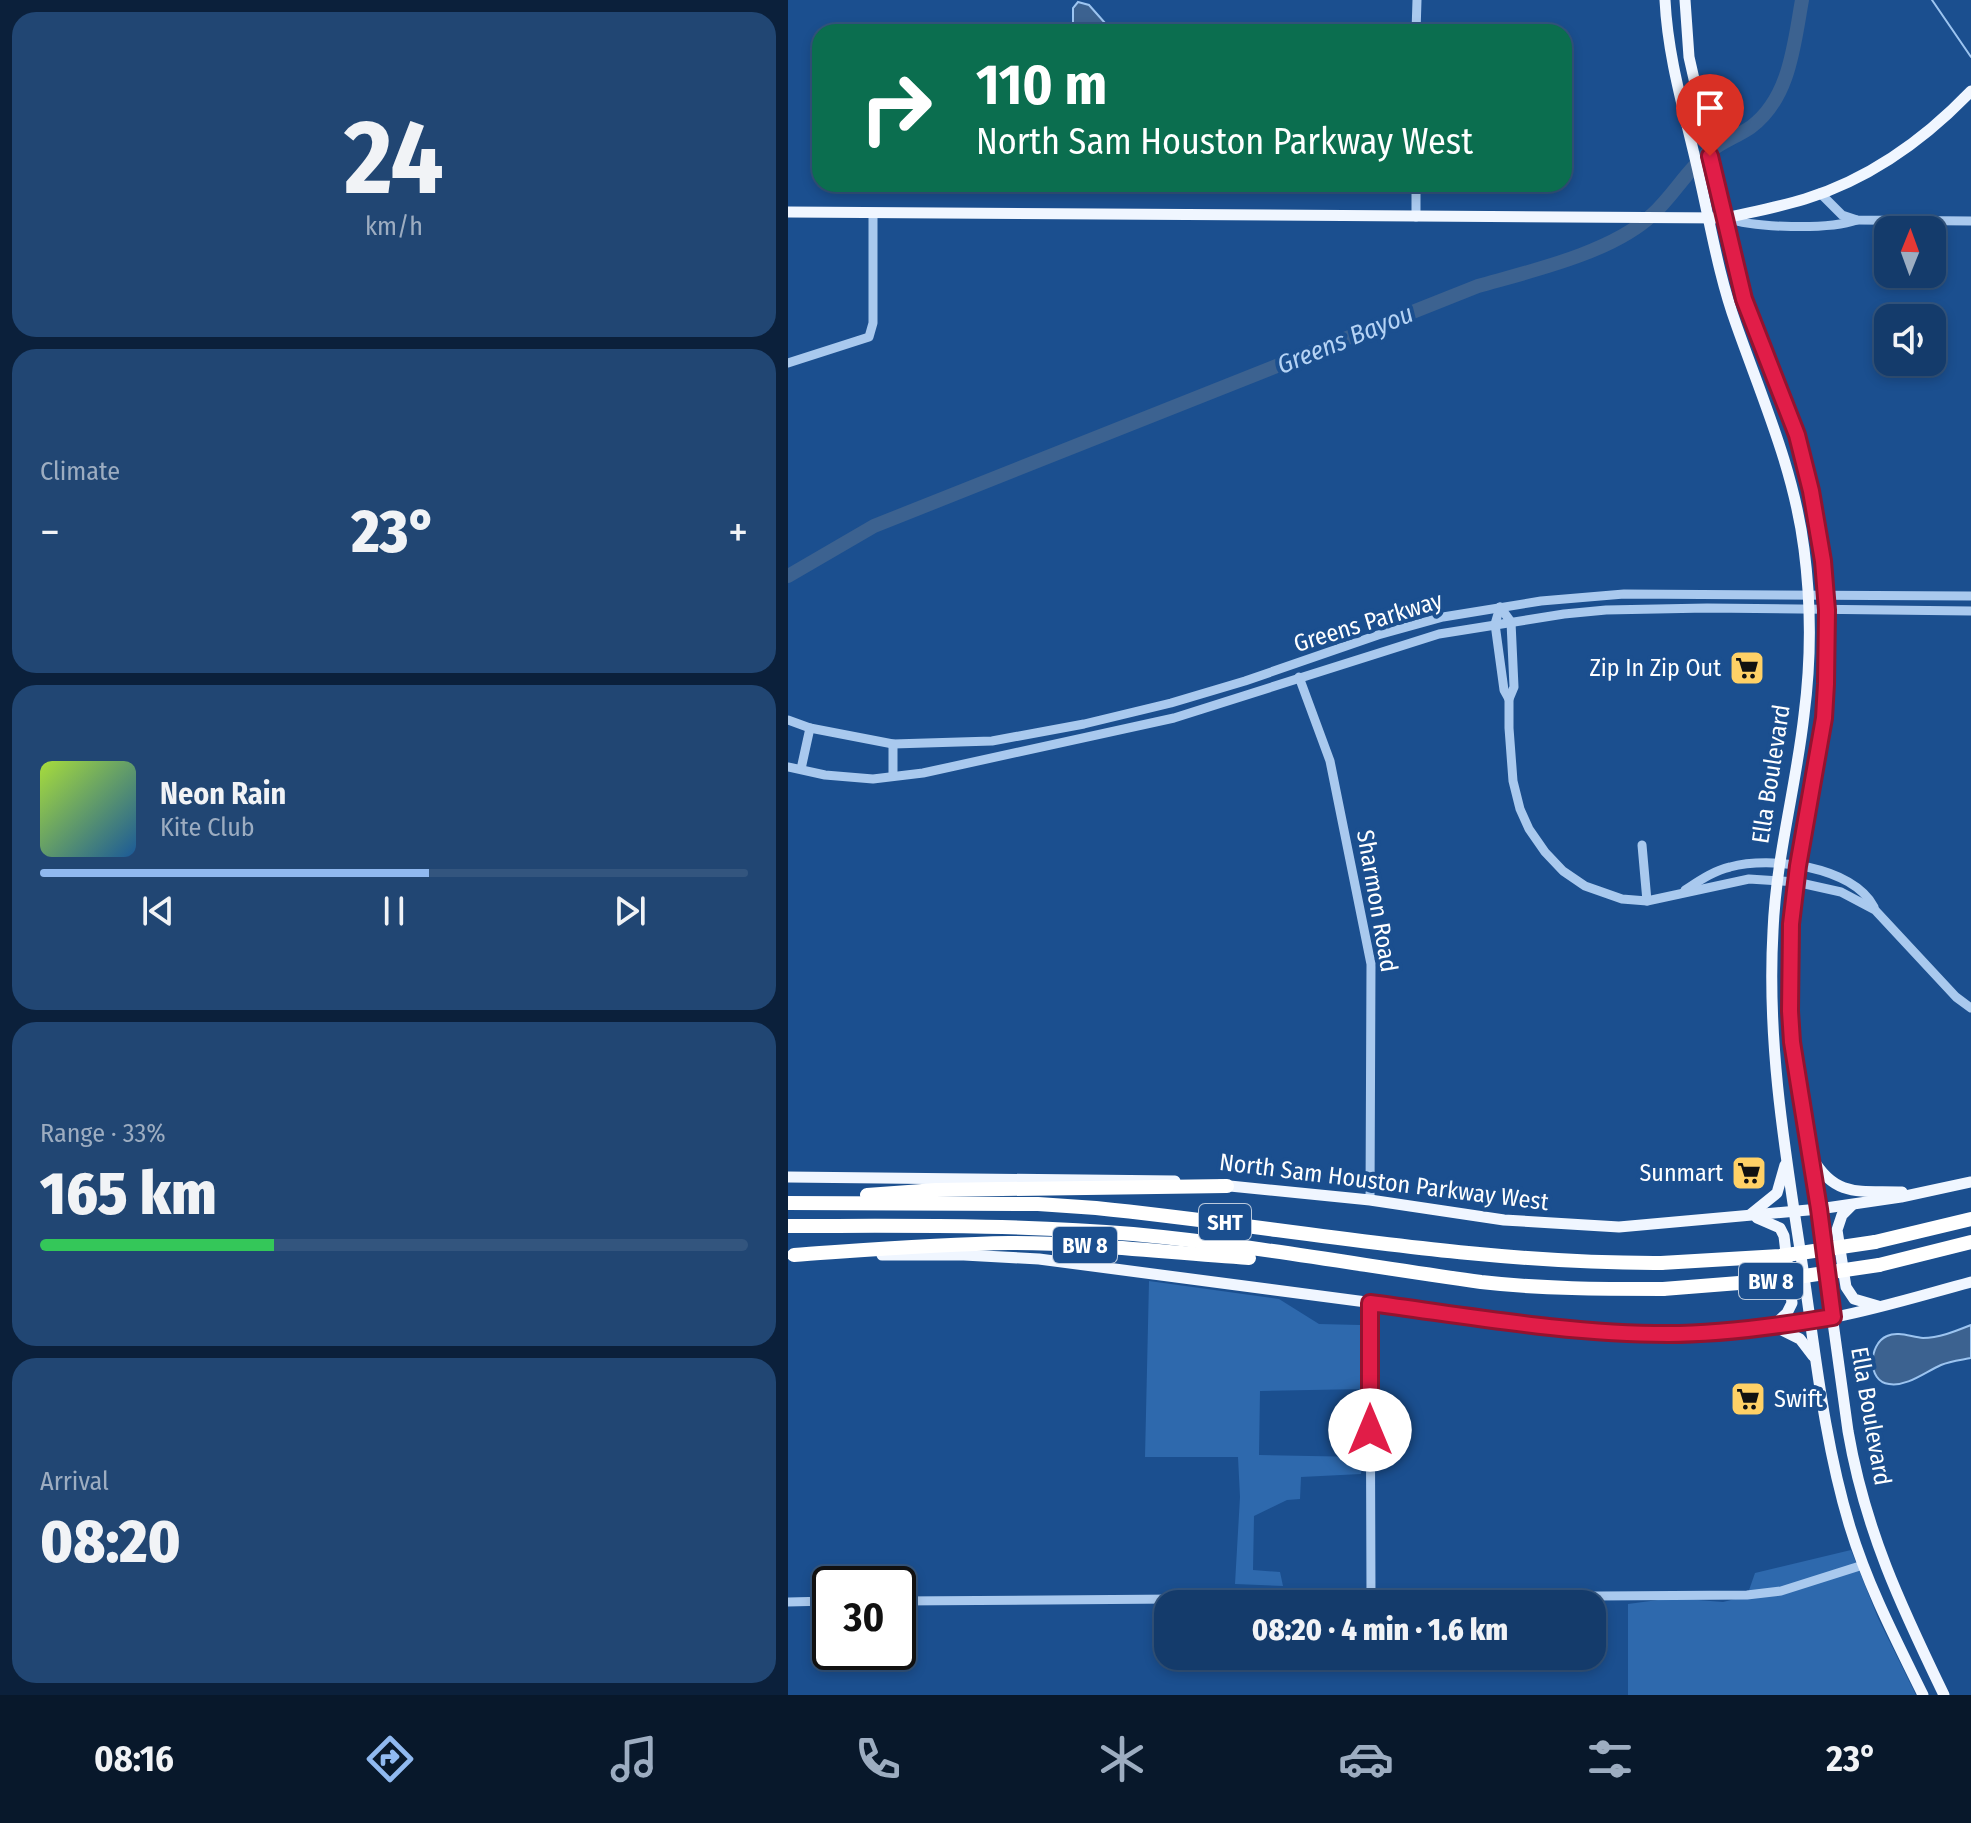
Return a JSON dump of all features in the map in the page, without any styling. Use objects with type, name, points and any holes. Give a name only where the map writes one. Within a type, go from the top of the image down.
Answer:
[{"type":"highway","points":[[788,1202],[936,1190],[1227,1186]]},
{"type":"highway","name":"SHT","points":[[788,1202],[1038,1204],[1096,1208],[1486,1257],[1595,1264],[1780,1256],[1875,1242],[1971,1219]]},
{"type":"highway","name":"SHT","points":[[788,1226],[971,1227],[1120,1233],[1376,1265]]},
{"type":"highway","name":"BW 8","points":[[791,1255],[1011,1243],[1122,1246],[1215,1256],[1376,1265],[1483,1282],[1533,1286],[1663,1289],[1777,1280],[1879,1265],[1971,1242]]},
{"type":"main road","name":"Ella Boulevard","points":[[1665,0],[1670,52],[1729,305],[1764,399],[1794,494],[1804,549],[1808,610],[1807,684],[1777,880],[1772,1010],[1777,1089],[1816,1360],[1841,1492],[1863,1565],[1923,1695]]},
{"type":"main road","name":"Ella Boulevard","points":[[1685,0],[1689,57],[1744,299],[1797,435],[1823,561],[1827,610],[1826,684],[1791,924],[1790,1011],[1852,1455],[1881,1558],[1944,1695]]},
{"type":"main road","points":[[788,212],[1726,218],[1820,193],[1849,182],[1926,133],[1971,91]]},
{"type":"main road","points":[[1729,305],[1744,299]]},
{"type":"main road","points":[[1764,399],[1781,392]]},
{"type":"main road","points":[[1794,494],[1811,491]]},
{"type":"main road","points":[[1799,751],[1818,754]]},
{"type":"main road","points":[[1772,1010],[1790,1011]]},
{"type":"main road","points":[[1777,1089],[1799,1085]]},
{"type":"main road","points":[[1774,1325],[1787,1313],[1792,1303],[1784,1236],[1780,1228],[1749,1216],[1777,1193],[1784,1170],[1785,1145]]},
{"type":"main road","points":[[1810,1154],[1825,1176],[1843,1188],[1858,1192],[1919,1193]]},
{"type":"main road","name":"North Sam Houston Parkway West","points":[[788,1177],[1163,1180],[1370,1200],[1504,1220],[1579,1226],[1657,1224],[1794,1212],[1852,1205],[1971,1182]]},
{"type":"main road","points":[[1852,1205],[1842,1215],[1837,1230],[1846,1287],[1854,1299],[1879,1307]]},
{"type":"main road","points":[[791,1255],[964,1255],[1039,1259],[1602,1332],[1670,1334],[1811,1321],[1879,1307],[1971,1282]]},
{"type":"main road","points":[[1774,1325],[1800,1339],[1816,1360]]},
{"type":"main road","points":[[1863,1565],[1881,1558]]},
{"type":"street","points":[[1416,24],[1417,0]]},
{"type":"street","points":[[1416,192],[1416,217]]},
{"type":"street","points":[[1820,193],[1842,215],[1857,220],[1971,221]]},
{"type":"street","points":[[788,363],[869,337],[873,323],[873,213]]},
{"type":"street","points":[[1726,218],[1743,224],[1799,225],[1843,225],[1857,220]]},
{"type":"street","points":[[1706,593],[1707,608]]},
{"type":"street","name":"Greens Parkway","points":[[788,720],[810,728],[893,744],[966,743],[1042,733],[1171,703],[1402,628],[1500,607],[1580,596],[1706,593],[1971,596]]},
{"type":"street","points":[[1919,596],[1919,611]]},
{"type":"street","points":[[1500,607],[1511,622],[1514,687],[1509,699],[1513,781],[1524,819],[1545,852],[1563,871],[1585,886],[1622,899],[1647,901],[1749,879],[1777,880],[1841,892],[1875,910]]},
{"type":"street","points":[[1500,607],[1495,624],[1504,690],[1509,699]]},
{"type":"street","name":"Greens Parkway","points":[[788,767],[825,775],[873,779],[923,773],[1174,718],[1407,643],[1495,624],[1606,610],[1971,611]]},
{"type":"street","points":[[1402,628],[1407,643]]},
{"type":"street","name":"Sharmon Road","points":[[1294,665],[1330,761],[1371,964],[1370,1200]]},
{"type":"street","points":[[801,769],[810,728]]},
{"type":"street","points":[[893,744],[893,776]]},
{"type":"street","points":[[1642,845],[1647,901]]},
{"type":"street","points":[[1680,892],[1730,867],[1780,863],[1818,870],[1848,882],[1870,900],[1875,910],[1956,997],[1971,1008]]},
{"type":"street","points":[[1370,1303],[1371,1590]]},
{"type":"street","points":[[1606,1596],[1747,1595],[1781,1591],[1863,1565]]},
{"type":"street","points":[[916,1601],[1154,1599]]},
{"type":"street","points":[[788,1602],[812,1601]]},
{"type":"shaded area","points":[[1078,2],[1089,5],[1106,24],[1073,24],[1073,8]]},
{"type":"shaded area","points":[[1149,1281],[1279,1299],[1319,1324],[1360,1325],[1364,1389],[1260,1391],[1259,1455],[1363,1457],[1361,1474],[1301,1477],[1300,1499],[1287,1500],[1254,1516],[1253,1570],[1280,1572],[1283,1586],[1235,1584],[1240,1497],[1238,1457],[1145,1457]]},
{"type":"shaded area","points":[[1971,1325],[1971,1358],[1944,1364],[1902,1383],[1889,1384],[1877,1377],[1873,1354],[1887,1336],[1900,1334],[1929,1338]]},
{"type":"shaded area","points":[[1851,1550],[1878,1618],[1916,1695],[1628,1695],[1628,1604],[1673,1598],[1723,1602],[1747,1596],[1755,1573]]},
{"type":"waterway","name":"Greens Bayou","points":[[788,576],[874,526],[1478,286],[1570,259],[1615,240],[1652,215],[1709,152],[1751,127],[1764,115],[1782,86],[1788,69],[1802,0]]},
{"type":"waterway","points":[[1932,0],[1971,57]]},
{"type":"place","name":"Zip In Zip Out","points":[[1747,668]]},
{"type":"place","name":"Sunmart","points":[[1749,1173]]},
{"type":"place","name":"Swift","points":[[1748,1399]]},
{"type":"route","points":[[1370,1430],[1370,1303],[1602,1332],[1670,1334],[1730,1331],[1833,1317],[1790,1011],[1791,924],[1824,718],[1827,610],[1823,561],[1797,435],[1744,299],[1710,156]]}]
